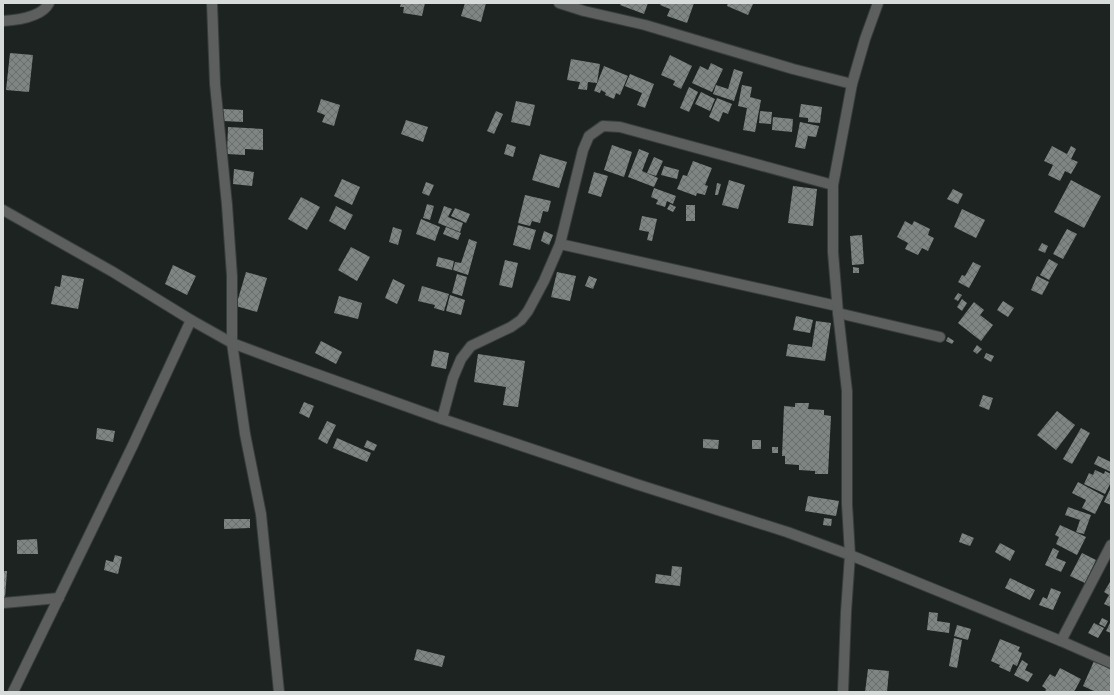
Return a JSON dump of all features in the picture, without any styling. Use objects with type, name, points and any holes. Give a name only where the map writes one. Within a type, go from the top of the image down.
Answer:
[{"type":"street","points":[[3,21],[18,20],[35,14],[45,10],[49,3]]},
{"type":"street","points":[[212,3],[215,84],[227,205],[232,276],[232,343],[244,434],[262,514],[279,692]]},
{"type":"street","points":[[559,3],[584,11],[645,25],[793,69],[852,84]]},
{"type":"street","points":[[843,692],[850,555],[847,504],[848,390],[838,310],[833,252],[833,186],[852,84],[865,39],[878,3]]},
{"type":"street","points":[[442,419],[453,378],[461,359],[471,346],[511,327],[521,320],[528,311],[544,282],[560,244],[583,150],[589,136],[603,126],[620,127],[833,186]]},
{"type":"street","points":[[3,210],[113,272],[191,320],[232,343],[442,419],[636,484],[787,532],[850,555],[1061,641],[1111,663]]},
{"type":"street","points":[[560,244],[838,310],[940,337]]},
{"type":"street","points":[[13,692],[133,445],[191,320]]},
{"type":"street","points":[[1061,641],[1111,545]]},
{"type":"street","points":[[3,603],[59,598]]},
{"type":"building","points":[[401,3],[425,3],[422,16],[403,13],[404,7],[400,7]]},
{"type":"building","points":[[465,3],[486,3],[481,22],[461,16]]},
{"type":"building","points":[[621,3],[648,3],[644,14],[620,5]]},
{"type":"building","points":[[661,3],[694,3],[687,23],[667,16],[670,9],[660,5]]},
{"type":"building","points":[[728,3],[753,4],[748,15],[727,6]]},
{"type":"building","points":[[10,53],[33,55],[29,92],[6,90]]},
{"type":"building","points":[[670,55],[692,66],[681,89],[673,85],[675,81],[661,75]]},
{"type":"building","points":[[571,59],[600,64],[597,83],[588,82],[587,90],[578,89],[580,82],[567,80]]},
{"type":"building","points":[[711,63],[723,69],[712,92],[692,83],[700,66],[708,70]]},
{"type":"building","points":[[604,66],[628,76],[620,95],[616,93],[614,99],[605,95],[606,93],[601,90],[600,93],[594,91]]},
{"type":"building","points":[[734,69],[743,72],[734,101],[713,94],[716,85],[728,89]]},
{"type":"building","points":[[630,74],[654,84],[645,108],[637,105],[642,93],[625,86]]},
{"type":"building","points":[[742,85],[752,87],[750,97],[761,100],[755,132],[743,130],[747,108],[738,106]]},
{"type":"building","points":[[689,87],[698,92],[689,112],[680,108]]},
{"type":"building","points":[[701,92],[715,99],[710,111],[695,104]]},
{"type":"building","points":[[717,98],[732,104],[728,114],[723,112],[719,122],[709,117]]},
{"type":"building","points":[[321,99],[340,105],[334,126],[322,122],[325,115],[317,112]]},
{"type":"building","points":[[516,101],[535,105],[530,126],[511,122]]},
{"type":"building","points":[[801,104],[822,107],[820,123],[808,122],[808,118],[799,117]]},
{"type":"building","points":[[223,109],[243,110],[243,122],[223,121]]},
{"type":"building","points":[[496,111],[503,114],[494,134],[487,131]]},
{"type":"building","points":[[760,111],[772,112],[771,124],[759,123]]},
{"type":"building","points":[[773,117],[793,119],[792,132],[772,130]]},
{"type":"building","points":[[406,120],[428,127],[423,142],[401,134]]},
{"type":"building","points":[[800,122],[819,126],[816,137],[808,136],[805,149],[795,147]]},
{"type":"building","points":[[228,127],[263,129],[263,150],[245,149],[245,155],[227,154]]},
{"type":"building","points":[[507,144],[516,147],[513,157],[504,154]]},
{"type":"building","points":[[612,145],[632,152],[624,177],[604,170]]},
{"type":"building","points":[[1052,146],[1067,154],[1071,146],[1076,149],[1071,159],[1078,162],[1071,174],[1065,171],[1060,181],[1048,175],[1053,165],[1044,161]]},
{"type":"building","points":[[639,149],[649,153],[642,171],[658,178],[654,187],[628,177]]},
{"type":"building","points":[[540,154],[567,162],[559,188],[532,180]]},
{"type":"building","points":[[654,157],[663,161],[656,176],[647,173]]},
{"type":"building","points":[[693,161],[712,168],[705,185],[708,186],[705,195],[697,193],[696,196],[677,189],[683,175],[687,176]]},
{"type":"building","points":[[664,166],[679,170],[677,179],[661,175]]},
{"type":"building","points":[[234,169],[254,172],[252,186],[233,184]]},
{"type":"building","points":[[594,172],[608,176],[601,197],[588,193]]},
{"type":"building","points":[[342,179],[360,187],[352,205],[334,196]]},
{"type":"building","points":[[729,180],[745,185],[738,209],[722,205]]},
{"type":"building","points":[[1071,180],[1101,196],[1084,228],[1054,212]]},
{"type":"building","points":[[426,182],[434,185],[429,196],[422,193]]},
{"type":"building","points":[[717,183],[721,184],[718,195],[715,195]]},
{"type":"building","points":[[793,186],[817,189],[813,226],[788,223]]},
{"type":"building","points":[[654,188],[676,196],[673,204],[667,201],[665,207],[656,204],[658,200],[651,197]]},
{"type":"building","points":[[953,189],[963,194],[958,204],[947,199]]},
{"type":"building","points":[[525,195],[551,201],[548,212],[543,211],[540,223],[532,221],[530,226],[518,223]]},
{"type":"building","points":[[301,197],[320,207],[307,230],[288,219]]},
{"type":"building","points":[[427,204],[434,206],[430,220],[423,218]]},
{"type":"building","points":[[670,204],[676,207],[673,212],[667,209]]},
{"type":"building","points":[[686,205],[695,205],[695,221],[686,221]]},
{"type":"building","points":[[336,206],[353,215],[345,230],[329,221]]},
{"type":"building","points":[[444,206],[452,209],[448,217],[463,223],[460,232],[438,223]]},
{"type":"building","points":[[455,208],[470,214],[466,223],[451,216]]},
{"type":"building","points":[[962,209],[985,220],[976,238],[954,227]]},
{"type":"building","points":[[642,216],[657,219],[652,241],[647,240],[649,232],[639,230]]},
{"type":"building","points":[[421,219],[440,227],[435,241],[416,234]]},
{"type":"building","points":[[905,221],[912,225],[914,221],[930,229],[928,235],[934,238],[928,251],[922,248],[918,255],[905,249],[908,243],[897,237]]},
{"type":"building","points":[[518,225],[536,230],[530,250],[513,245]]},
{"type":"building","points":[[393,227],[402,230],[398,245],[389,242]]},
{"type":"building","points":[[446,227],[461,233],[458,240],[443,234]]},
{"type":"building","points":[[1067,229],[1077,234],[1063,259],[1053,254]]},
{"type":"building","points":[[544,231],[553,235],[549,245],[541,241]]},
{"type":"building","points":[[862,235],[864,264],[852,265],[850,236]]},
{"type":"building","points":[[469,239],[477,242],[468,275],[453,270],[455,262],[461,263]]},
{"type":"building","points":[[1042,243],[1048,246],[1045,253],[1038,250]]},
{"type":"building","points":[[351,247],[370,257],[357,281],[338,270]]},
{"type":"building","points":[[438,257],[454,261],[452,270],[436,266]]},
{"type":"building","points":[[1049,259],[1058,264],[1049,280],[1040,275]]},
{"type":"building","points":[[505,260],[518,263],[512,288],[499,285]]},
{"type":"building","points":[[973,262],[981,266],[969,288],[958,282],[962,275],[965,276]]},
{"type":"building","points":[[173,265],[196,276],[187,295],[165,284]]},
{"type":"building","points":[[853,267],[859,268],[859,273],[853,273]]},
{"type":"building","points":[[246,272],[267,278],[257,312],[236,306]]},
{"type":"building","points":[[557,272],[576,276],[570,301],[551,297]]},
{"type":"building","points":[[457,274],[467,277],[462,296],[452,293]]},
{"type":"building","points":[[62,275],[84,279],[78,309],[51,304],[55,286],[60,287]]},
{"type":"building","points":[[589,276],[597,279],[593,289],[585,286]]},
{"type":"building","points":[[1037,276],[1049,282],[1042,295],[1031,290]]},
{"type":"building","points":[[393,279],[405,285],[397,304],[385,298]]},
{"type":"building","points":[[422,286],[449,294],[444,311],[434,308],[435,305],[418,301]]},
{"type":"building","points":[[958,293],[962,295],[958,301],[954,299]]},
{"type":"building","points":[[450,295],[465,300],[461,315],[446,311]]},
{"type":"building","points":[[339,296],[362,303],[358,319],[334,313]]},
{"type":"building","points":[[962,299],[967,303],[962,311],[957,307]]},
{"type":"building","points":[[1003,301],[1014,308],[1008,317],[997,310]]},
{"type":"building","points":[[974,302],[984,310],[980,315],[993,325],[981,341],[958,323]]},
{"type":"building","points":[[796,316],[813,320],[810,333],[793,330]]},
{"type":"building","points":[[816,321],[831,323],[825,361],[786,356],[788,344],[812,347]]},
{"type":"building","points":[[948,337],[954,341],[952,344],[946,341]]},
{"type":"building","points":[[321,341],[342,352],[336,364],[315,353]]},
{"type":"building","points":[[977,345],[982,349],[977,354],[973,351]]},
{"type":"building","points":[[434,350],[449,353],[446,369],[431,366]]},
{"type":"building","points":[[986,353],[994,356],[991,362],[984,358]]},
{"type":"building","points":[[478,354],[525,361],[518,407],[503,405],[506,387],[474,382]]},
{"type":"building","points":[[983,395],[993,398],[989,410],[979,406]]},
{"type":"building","points":[[304,402],[314,406],[309,418],[299,413]]},
{"type":"building","points":[[795,403],[809,403],[808,409],[824,410],[824,415],[831,416],[828,474],[815,474],[815,471],[799,470],[799,465],[785,464],[785,456],[782,456],[784,406],[795,407]]},
{"type":"building","points":[[1057,411],[1075,425],[1056,450],[1037,435]]},
{"type":"building","points":[[327,421],[336,425],[327,444],[318,439]]},
{"type":"building","points":[[97,428],[115,431],[113,442],[96,439]]},
{"type":"building","points":[[1081,428],[1090,433],[1072,464],[1063,459]]},
{"type":"building","points":[[337,438],[371,453],[367,462],[333,448]]},
{"type":"building","points":[[703,439],[719,440],[718,449],[703,448]]},
{"type":"building","points":[[367,440],[377,445],[374,451],[364,447]]},
{"type":"building","points":[[752,440],[761,440],[761,449],[752,449]]},
{"type":"building","points":[[772,447],[778,447],[778,453],[772,453]]},
{"type":"building","points":[[1098,456],[1111,462],[1111,472],[1094,464]]},
{"type":"building","points":[[1095,470],[1104,474],[1105,471],[1111,474],[1111,482],[1105,494],[1084,484],[1089,473],[1093,475]]},
{"type":"building","points":[[1078,482],[1104,496],[1095,514],[1082,508],[1086,500],[1072,493]]},
{"type":"building","points":[[1111,487],[1111,505],[1104,502]]},
{"type":"building","points":[[808,496],[839,501],[836,516],[805,511]]},
{"type":"building","points":[[1068,507],[1091,515],[1084,534],[1076,532],[1080,520],[1065,515]]},
{"type":"building","points":[[824,518],[832,519],[831,526],[823,525]]},
{"type":"building","points":[[224,519],[250,519],[250,528],[224,529]]},
{"type":"building","points":[[1060,525],[1086,537],[1077,555],[1056,544],[1059,537],[1055,535]]},
{"type":"building","points":[[962,533],[974,538],[970,546],[959,542]]},
{"type":"building","points":[[37,539],[38,554],[17,554],[17,540]]},
{"type":"building","points":[[1000,543],[1015,551],[1010,561],[995,552]]},
{"type":"building","points":[[1053,548],[1059,551],[1056,558],[1066,562],[1061,572],[1045,565]]},
{"type":"building","points":[[1082,553],[1096,560],[1085,583],[1070,576]]},
{"type":"building","points":[[115,555],[122,557],[118,574],[104,570],[106,560],[113,562]]},
{"type":"building","points":[[672,566],[682,567],[680,586],[655,583],[656,574],[671,576]]},
{"type":"building","points":[[3,571],[7,571],[5,598],[3,598]]},
{"type":"building","points":[[1010,578],[1035,590],[1030,600],[1005,588]]},
{"type":"building","points":[[1110,582],[1111,607],[1104,604],[1109,595],[1104,592]]},
{"type":"building","points":[[1051,588],[1061,592],[1053,610],[1039,605],[1043,597],[1047,599]]},
{"type":"building","points":[[929,612],[938,613],[937,621],[950,623],[949,633],[927,630]]},
{"type":"building","points":[[1102,618],[1108,621],[1105,627],[1099,624]]},
{"type":"building","points":[[1111,621],[1111,633],[1106,631]]},
{"type":"building","points":[[1094,623],[1104,628],[1098,638],[1088,633]]},
{"type":"building","points":[[957,625],[971,629],[968,640],[954,636]]},
{"type":"building","points":[[954,638],[962,640],[957,668],[949,666]]},
{"type":"building","points":[[1000,639],[1020,647],[1018,651],[1022,653],[1017,666],[1013,664],[1010,672],[991,661]]},
{"type":"building","points":[[417,649],[445,656],[442,667],[414,660]]},
{"type":"building","points":[[1022,660],[1028,664],[1025,670],[1033,674],[1028,682],[1014,675]]},
{"type":"building","points":[[1094,661],[1111,669],[1111,692],[1096,692],[1083,686]]},
{"type":"building","points":[[1060,668],[1081,679],[1074,692],[1045,692],[1046,689],[1042,686],[1050,674],[1055,677]]},
{"type":"building","points":[[868,669],[889,671],[887,692],[865,692]]}]
